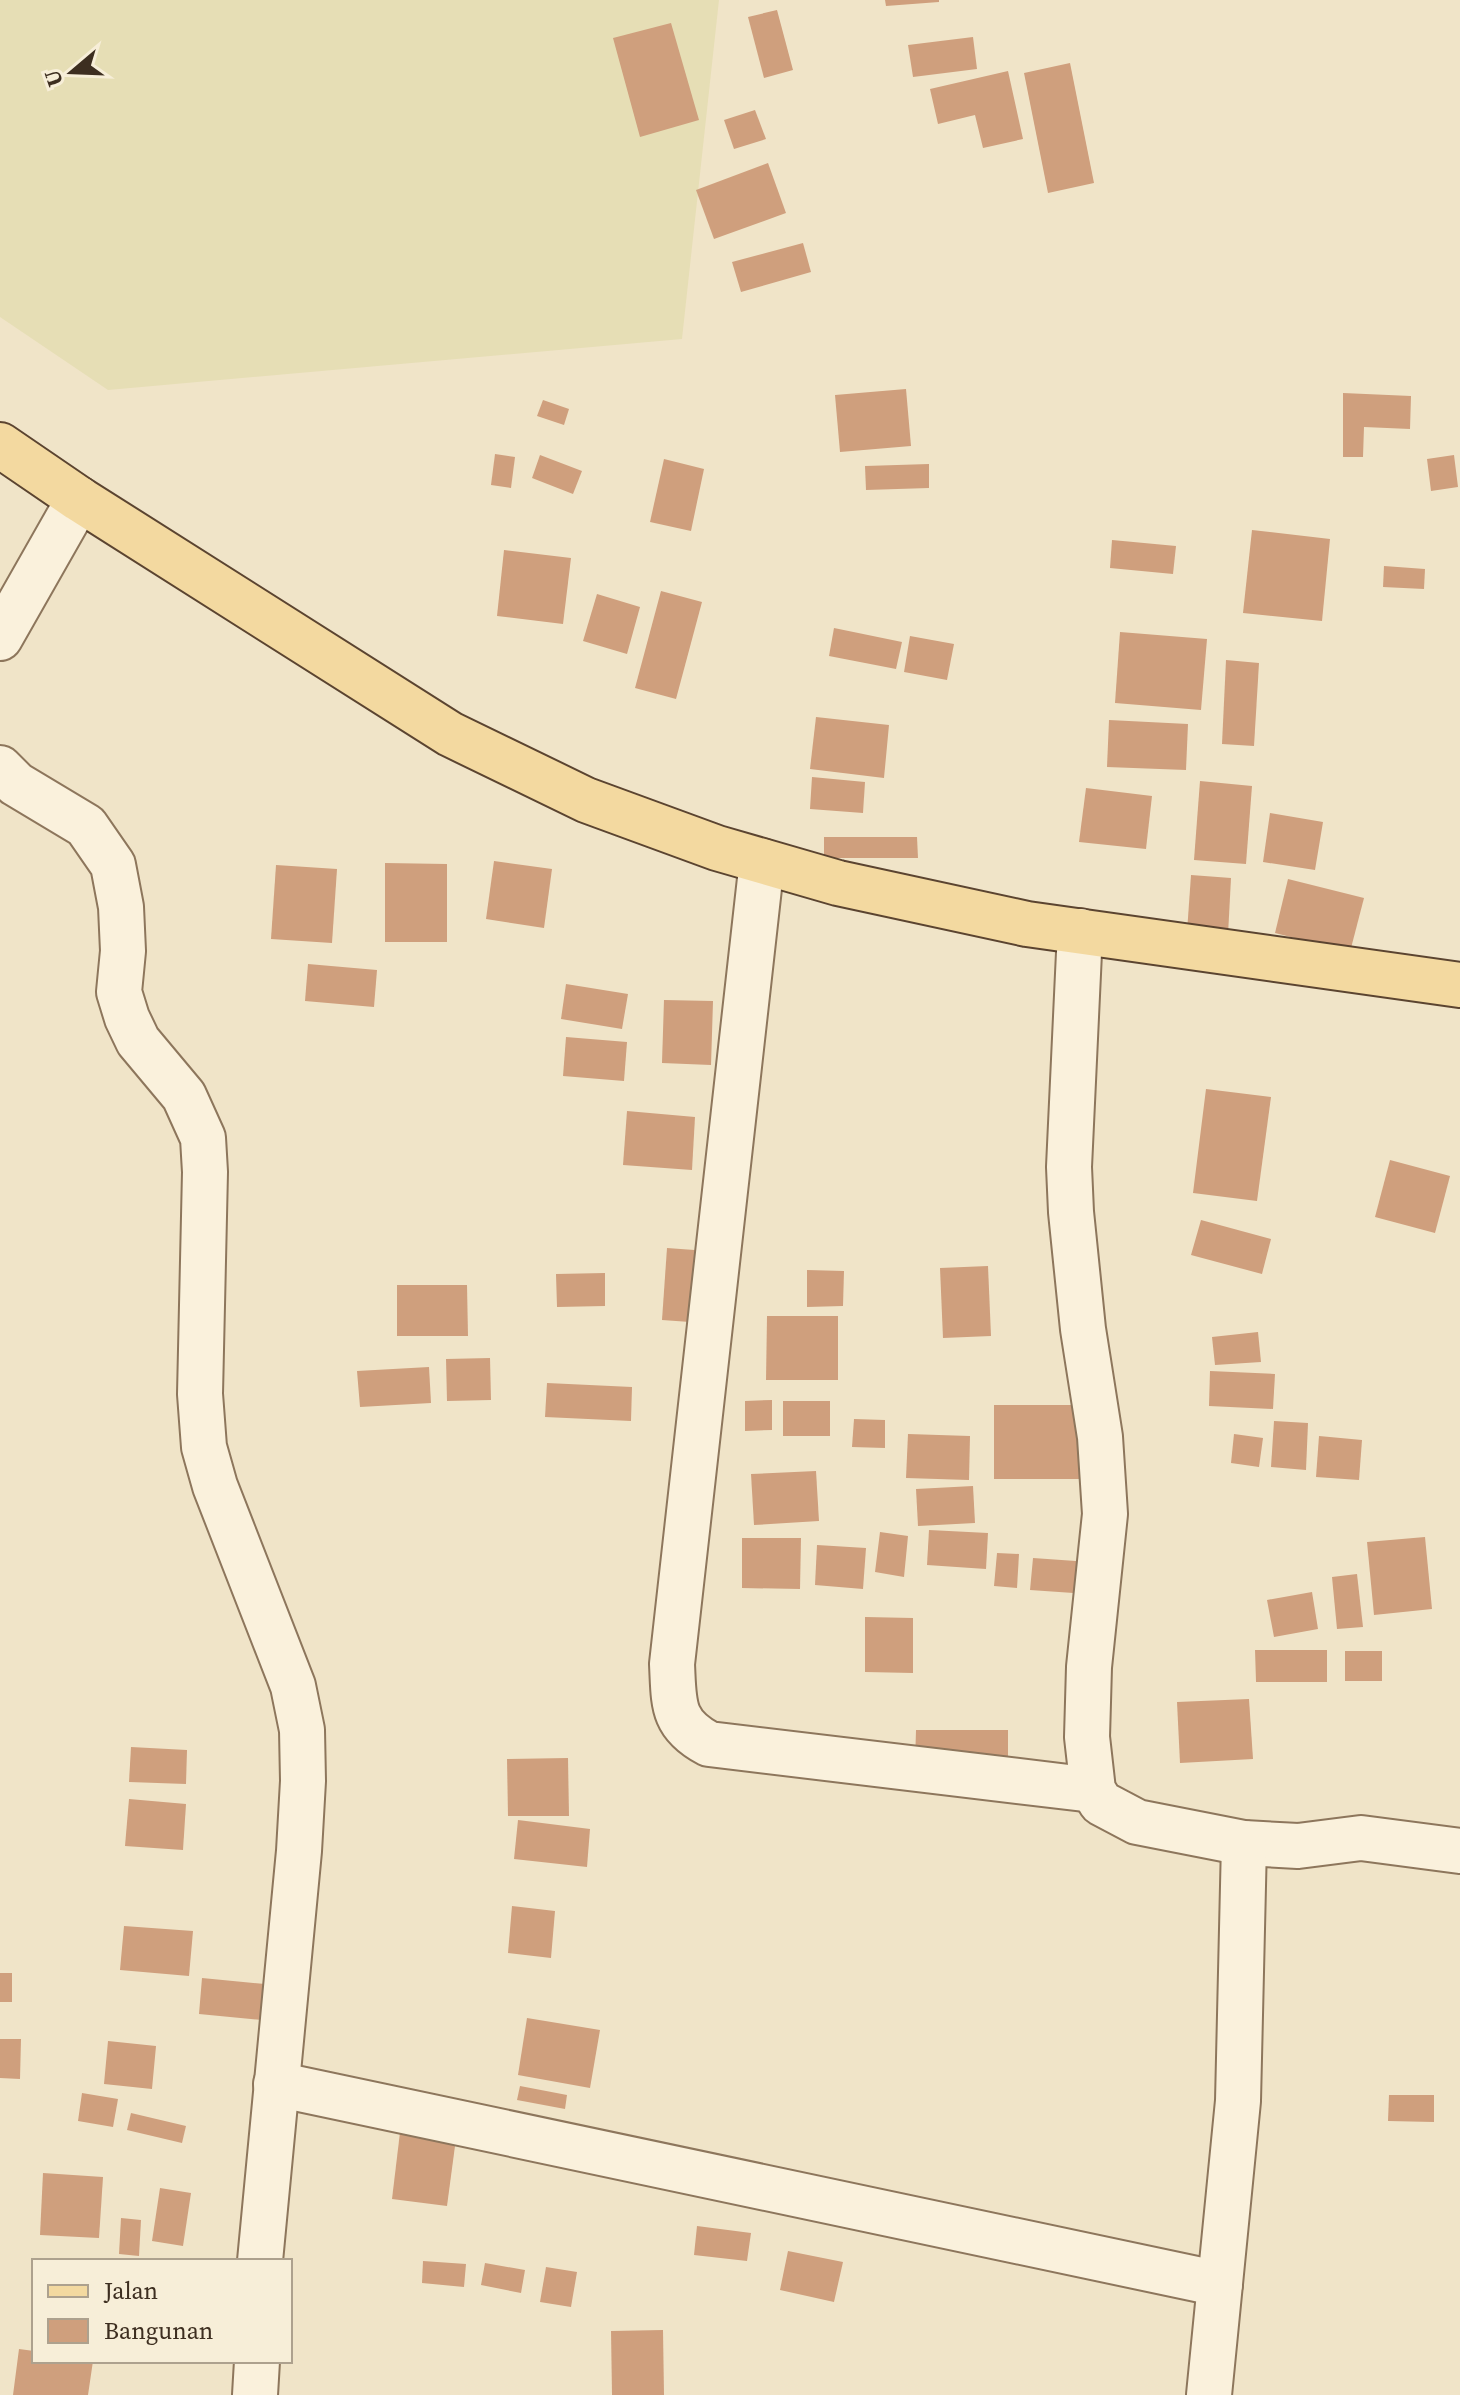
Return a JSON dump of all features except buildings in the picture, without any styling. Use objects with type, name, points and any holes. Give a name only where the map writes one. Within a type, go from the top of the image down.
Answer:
[{"type":"main road","points":[[0,445],[79,499],[450,734],[586,800],[717,848],[762,861],[867,889],[1027,924],[1460,985]]},
{"type":"street","points":[[0,638],[79,499]]},
{"type":"street","points":[[0,768],[16,784],[86,826],[113,865],[121,907],[123,951],[119,992],[127,1018],[138,1041],[184,1096],[203,1138],[200,1394],[204,1447],[215,1486],[293,1686],[302,1730],[299,1851],[260,2259]]},
{"type":"street","points":[[762,861],[672,1664],[680,1721],[691,1735],[709,1744],[1093,1790]]},
{"type":"street","points":[[1080,931],[1069,1167],[1083,1329],[1100,1437],[1105,1514],[1089,1667],[1087,1737],[1093,1790],[1101,1803],[1137,1822],[1244,1843],[1298,1846],[1361,1838],[1460,1851]]},
{"type":"street","points":[[1209,2395],[1238,2101],[1244,1843]]},
{"type":"street","points":[[276,2084],[1220,2284]]},
{"type":"street","points":[[255,2395],[257,2363]]},
{"type":"shaded area","points":[[0,0],[719,0],[682,339],[108,390],[0,317]]}]
